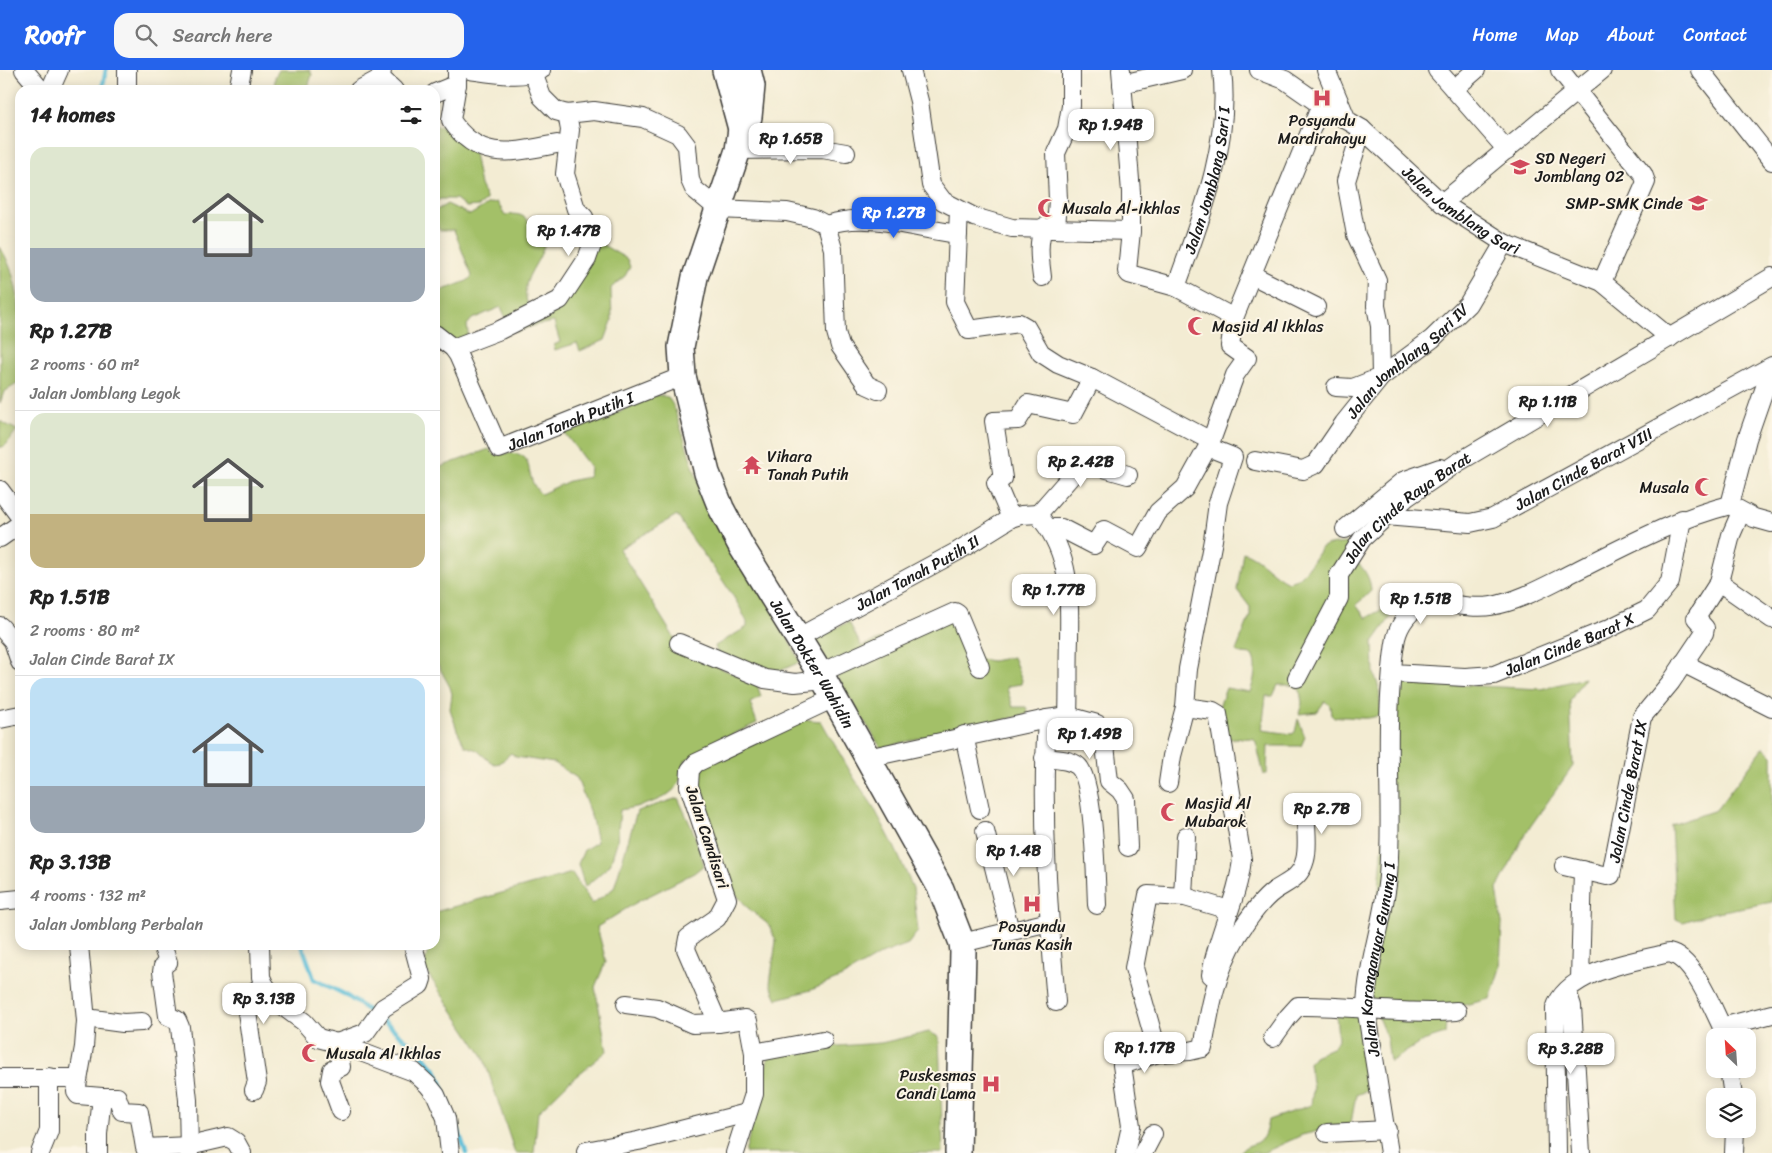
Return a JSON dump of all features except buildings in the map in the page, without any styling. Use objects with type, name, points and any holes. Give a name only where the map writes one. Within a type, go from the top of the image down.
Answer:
[{"type":"highway","points":[[725,70],[739,140]]},
{"type":"highway","name":"Jalan Dokter Wahidin","points":[[748,70],[752,86],[749,117],[739,140],[730,175],[689,301],[681,347],[683,376],[707,473],[721,508],[741,546],[799,636],[941,889],[962,943],[958,1153]]},
{"type":"street","points":[[24,70],[37,85]]},
{"type":"street","points":[[52,85],[59,70]]},
{"type":"street","points":[[127,70],[127,85]]},
{"type":"street","points":[[239,85],[242,70]]},
{"type":"street","points":[[470,70],[506,74],[537,72],[538,90],[548,105],[556,111],[567,114],[587,110],[643,118],[678,134],[687,146],[690,180],[694,189],[718,208],[787,212],[813,218],[826,225],[834,249],[836,332],[840,346],[867,385],[878,390]]},
{"type":"street","points":[[911,70],[919,101],[931,185],[943,201],[959,210],[1012,228],[1050,227],[1131,231]]},
{"type":"street","points":[[1042,277],[1039,257],[1041,235],[1050,227],[1058,200],[1056,153],[1067,129],[1071,106],[1071,70]]},
{"type":"street","points":[[1182,70],[1121,77],[1132,192],[1131,231],[1126,269],[1128,273],[1176,287],[1234,318]]},
{"type":"street","name":"Jalan Jomblang Sari I","points":[[1176,287],[1207,200],[1223,120],[1224,89],[1222,70]]},
{"type":"street","name":"Jalan Jomblang Sari","points":[[1259,70],[1285,80],[1320,105],[1354,125],[1442,203],[1504,243],[1602,282],[1670,338]]},
{"type":"street","points":[[1326,70],[1354,125],[1346,181],[1356,235],[1376,280],[1381,377],[1353,388],[1336,387]]},
{"type":"street","points":[[1438,70],[1507,150]]},
{"type":"street","points":[[1454,89],[1476,70]]},
{"type":"street","points":[[1560,70],[1643,174],[1646,182],[1602,282]]},
{"type":"street","points":[[1442,203],[1602,70]]},
{"type":"street","points":[[1700,70],[1772,161]]},
{"type":"street","points":[[440,90],[457,77]]},
{"type":"street","points":[[457,77],[451,120],[467,140],[491,152],[522,150],[557,144]]},
{"type":"street","points":[[371,85],[386,79]]},
{"type":"street","points":[[1043,521],[1094,545],[1104,530],[1138,548],[1158,512],[1185,488],[1209,444],[1235,375],[1247,358],[1230,346],[1234,318],[1320,105]]},
{"type":"street","points":[[440,338],[456,352],[560,300],[587,259],[593,242],[584,217],[576,209],[565,174],[570,130],[567,114]]},
{"type":"street","points":[[739,140],[756,148],[822,149],[846,153]]},
{"type":"street","points":[[959,210],[955,305],[968,328],[971,330],[1019,323],[1026,328],[1041,353],[1058,364],[1092,378],[1233,456],[1218,503],[1213,540],[1188,668],[1185,708],[1172,756],[1168,783]]},
{"type":"street","points":[[826,225],[836,221],[886,221],[926,230],[958,234]]},
{"type":"street","name":"Jalan Jomblang Sari IV","points":[[1255,461],[1303,470],[1316,464],[1344,423],[1381,377],[1432,339],[1468,304],[1504,243]]},
{"type":"street","name":"Jalan Cinde Raya Barat","points":[[1298,678],[1339,598],[1339,575],[1343,568],[1362,539],[1406,497],[1457,463],[1766,280],[1772,267]]},
{"type":"street","points":[[1252,275],[1316,307]]},
{"type":"street","name":"Jalan Tanah Putih I","points":[[456,352],[499,449],[683,376]]},
{"type":"street","name":"Jalan Cinde Barat IX","points":[[1564,866],[1607,876],[1611,875],[1633,769],[1639,725],[1642,717],[1704,633],[1705,628],[1696,618],[1719,582],[1731,535],[1747,439],[1772,366]]},
{"type":"street","name":"Jalan Cinde Barat VIII","points":[[1385,516],[1470,523],[1493,518],[1772,366]]},
{"type":"street","points":[[1010,518],[996,483],[1002,478],[994,421],[1018,420],[1028,404],[1073,414],[1092,378]]},
{"type":"street","points":[[1043,521],[1080,464],[1086,463],[1128,474]]},
{"type":"street","points":[[1345,529],[1403,480],[1457,463]]},
{"type":"street","points":[[0,490],[15,510]]},
{"type":"street","points":[[1392,673],[1395,644],[1403,621],[1423,603],[1452,603],[1472,608],[1492,606],[1537,590],[1682,519],[1735,508],[1772,524]]},
{"type":"street","name":"Jalan Tanah Putih II","points":[[799,636],[958,551],[1010,518],[1020,515],[1043,521]]},
{"type":"street","name":"Jalan Cinde Barat X","points":[[1392,673],[1466,677],[1494,675],[1608,629],[1647,610],[1670,582],[1682,519]]},
{"type":"street","points":[[1043,521],[1062,555],[1068,579],[1071,618],[1068,716]]},
{"type":"street","points":[[0,538],[15,528]]},
{"type":"street","points":[[1719,582],[1772,619]]},
{"type":"street","points":[[679,643],[764,679],[826,684],[955,612],[958,614],[980,667]]},
{"type":"street","points":[[0,626],[13,641],[15,647]]},
{"type":"street","points":[[1683,663],[1772,708]]},
{"type":"street","name":"Jalan Karanganyar Gunung I","points":[[1389,1153],[1387,1130],[1370,1041],[1366,1007],[1367,988],[1380,929],[1387,878],[1391,822],[1387,723],[1392,673]]},
{"type":"street","name":"Jalan Candisari","points":[[718,1023],[685,944],[688,938],[717,918],[727,898],[689,786],[690,770],[696,763],[826,684]]},
{"type":"street","points":[[1185,708],[1216,712],[1223,734],[1242,859],[1240,882],[1221,930],[1210,981],[1212,996]]},
{"type":"street","points":[[0,719],[15,716]]},
{"type":"street","points":[[867,758],[964,735],[1047,719],[1068,716],[1097,724],[1101,730],[1109,781],[1126,799],[1128,847]]},
{"type":"street","points":[[1047,719],[1044,758],[1049,922],[1056,1002]]},
{"type":"street","points":[[964,735],[980,809]]},
{"type":"street","points":[[1044,758],[1072,762],[1082,772],[1092,822],[1098,905]]},
{"type":"street","points":[[1125,1153],[1131,1126],[1122,1065],[1158,1053],[1190,1051],[1203,1048],[1212,996],[1224,960],[1238,934],[1273,892],[1289,883],[1302,866],[1306,811]]},
{"type":"street","points":[[985,831],[1010,932]]},
{"type":"street","points":[[1183,897],[1186,836]]},
{"type":"street","points":[[1580,979],[1583,870]]},
{"type":"street","points":[[1158,1053],[1134,968],[1148,895],[1183,897],[1230,910]]},
{"type":"street","points":[[0,901],[15,900]]},
{"type":"street","points":[[962,943],[1049,922]]},
{"type":"street","points":[[79,950],[86,1018],[84,1047],[77,1078],[76,1092],[78,1095],[117,1097],[122,1111],[139,1112],[145,1148],[189,1150],[228,1137],[236,1142],[242,1153]]},
{"type":"street","points":[[164,950],[168,962],[162,966],[168,1016],[177,1020],[180,1027],[188,1100],[189,1150]]},
{"type":"street","points":[[260,950],[261,978],[264,984],[277,1002],[304,1022],[318,1038],[337,1042],[414,1072],[428,1085],[436,1095],[446,1118],[450,1153]]},
{"type":"street","points":[[337,1042],[361,1036],[378,1016],[422,982],[414,950]]},
{"type":"street","points":[[1557,1153],[1555,1009],[1557,1002],[1580,979],[1601,971],[1660,955],[1669,953],[1677,955],[1690,968],[1721,1028]]},
{"type":"street","points":[[254,1090],[257,1082],[246,1005],[249,996],[264,984]]},
{"type":"street","points":[[1567,991],[1572,1006],[1582,1153]]},
{"type":"street","points":[[626,1004],[656,1008],[693,1024],[745,1019],[748,1021],[754,1053],[754,1094],[731,1150]]},
{"type":"street","points":[[1274,1038],[1298,1006],[1366,1007],[1434,1013],[1457,1011]]},
{"type":"street","points":[[1732,1028],[1772,1014]]},
{"type":"street","points":[[86,1018],[123,1023],[142,1022]]},
{"type":"street","points":[[754,1053],[823,1040]]},
{"type":"street","points":[[337,1042],[341,1067],[332,1070],[330,1081],[341,1111]]},
{"type":"street","points":[[40,1153],[46,1142],[50,1125],[49,1077]]},
{"type":"street","points":[[0,1078],[77,1078]]},
{"type":"street","points":[[98,1153],[102,1097]]},
{"type":"street","points":[[1555,1112],[1579,1111]]},
{"type":"street","points":[[586,1150],[638,1141],[747,1113]]},
{"type":"street","points":[[1327,1133],[1387,1130]]},
{"type":"street","points":[[1143,1153],[1153,1134]]},
{"type":"street","points":[[1734,1153],[1735,1138]]},
{"type":"green space","points":[[279,70],[310,70],[312,75],[309,85],[274,85],[275,77]]},
{"type":"green space","points":[[440,127],[445,128],[474,153],[480,185],[487,200],[479,206],[466,207],[456,199],[440,199]]},
{"type":"green space","points":[[497,202],[505,215],[521,215],[529,222],[539,237],[545,241],[539,258],[527,280],[526,297],[529,308],[564,302],[598,242],[627,259],[630,267],[625,276],[611,288],[612,321],[605,340],[580,351],[577,343],[555,350],[554,345],[560,342],[554,322],[536,325],[517,332],[511,330],[501,307],[472,319],[467,325],[468,333],[462,347],[440,333],[440,291],[467,281],[472,276],[454,230],[440,230],[440,208],[447,204],[470,215],[488,204]]},
{"type":"green space","points":[[0,247],[8,262],[15,284],[15,385],[4,392],[0,403]]},
{"type":"green space","points":[[657,395],[668,397],[674,407],[705,503],[715,523],[765,591],[800,662],[773,674],[717,653],[715,646],[747,627],[747,622],[732,594],[677,515],[619,549],[683,652],[757,684],[761,697],[750,703],[757,723],[702,749],[685,761],[679,783],[668,794],[652,802],[620,810],[617,842],[610,865],[585,887],[578,864],[584,850],[597,842],[592,819],[577,778],[554,763],[516,757],[511,753],[500,763],[495,764],[477,750],[465,746],[457,730],[450,709],[452,694],[440,669],[440,467],[489,449],[495,455],[519,454],[525,458],[531,478],[541,494],[569,481],[589,477],[590,467],[563,431],[623,410]]},
{"type":"green space","points":[[0,421],[15,429],[15,433],[6,445],[0,448]]},
{"type":"green space","points":[[1346,543],[1354,545],[1352,559],[1363,569],[1370,582],[1371,591],[1356,605],[1366,618],[1396,602],[1398,607],[1373,642],[1374,673],[1379,688],[1381,714],[1369,718],[1334,718],[1331,715],[1330,706],[1325,701],[1317,712],[1299,714],[1302,703],[1300,690],[1293,685],[1278,685],[1273,696],[1266,696],[1262,730],[1292,734],[1295,732],[1298,719],[1305,737],[1301,746],[1268,746],[1267,773],[1264,775],[1256,742],[1253,738],[1225,739],[1218,710],[1226,688],[1250,692],[1254,679],[1255,664],[1252,655],[1236,651],[1250,616],[1250,607],[1237,590],[1243,552],[1255,558],[1288,582],[1297,579],[1308,568],[1321,548],[1327,545]]},
{"type":"green space","points":[[957,613],[980,659],[992,661],[1013,657],[1022,680],[1021,684],[1008,686],[1007,689],[1013,707],[1026,707],[1029,714],[968,728],[960,728],[881,748],[815,641],[827,632],[849,622],[861,646]]},
{"type":"green space","points":[[1584,678],[1570,701],[1573,766],[1525,834],[1497,889],[1502,923],[1500,968],[1490,999],[1447,1009],[1445,1034],[1423,1041],[1390,1062],[1387,1039],[1370,998],[1396,682],[1541,689]]},
{"type":"green space","points":[[800,719],[821,721],[854,778],[873,806],[913,888],[918,931],[908,944],[881,954],[842,977],[811,990],[777,999],[770,984],[776,941],[769,925],[749,909],[734,892],[705,814],[698,785],[704,764]]},
{"type":"green space","points":[[1764,747],[1772,755],[1772,902],[1712,913],[1683,922],[1676,919],[1671,825],[1716,810]]},
{"type":"green space","points":[[678,798],[694,833],[704,865],[694,873],[637,902],[597,927],[606,961],[595,987],[607,1051],[569,1082],[538,1112],[534,1153],[515,1153],[483,1056],[424,968],[428,950],[440,950],[440,911],[572,873],[592,904],[614,888],[637,811]]},
{"type":"green space","points":[[1361,1009],[1371,1089],[1356,1095],[1351,1123],[1302,1135],[1263,1153],[1239,1153],[1244,1148],[1260,1141],[1266,1130],[1268,1120],[1311,1105],[1313,1089],[1309,1063],[1314,1056],[1334,1047],[1338,1039],[1336,1012]]},
{"type":"green space","points":[[929,1032],[939,1037],[943,1153],[745,1153],[769,1055],[809,1048],[881,1043]]},
{"type":"waterway","points":[[103,85],[106,70]]},
{"type":"waterway","points":[[304,950],[314,979],[344,994],[375,1015]]},
{"type":"waterway","points":[[381,1019],[419,1051],[437,1072],[449,1105]]},
{"type":"waterway","points":[[454,1117],[466,1153]]},
{"type":"place","name":"Posyandu Mardirahayu","points":[[1322,98]]},
{"type":"place","name":"SD Negeri Jomblang 02","points":[[1520,167]]},
{"type":"place","name":"SMP-SMK Cinde","points":[[1698,203]]},
{"type":"place","name":"Musala Al-Ikhlas","points":[[1047,208]]},
{"type":"place","name":"Masjid Al Ikhlas","points":[[1197,326]]},
{"type":"place","name":"Vihara Tanah Putih","points":[[752,465]]},
{"type":"place","name":"Musala","points":[[1704,487]]},
{"type":"place","name":"Masjid Al Mubarok","points":[[1170,812]]},
{"type":"place","name":"Posyandu Tunas Kasih","points":[[1032,904]]},
{"type":"place","name":"Musala Al Ikhlas","points":[[311,1053]]},
{"type":"place","name":"Puskesmas Candi Lama","points":[[991,1084]]}]
